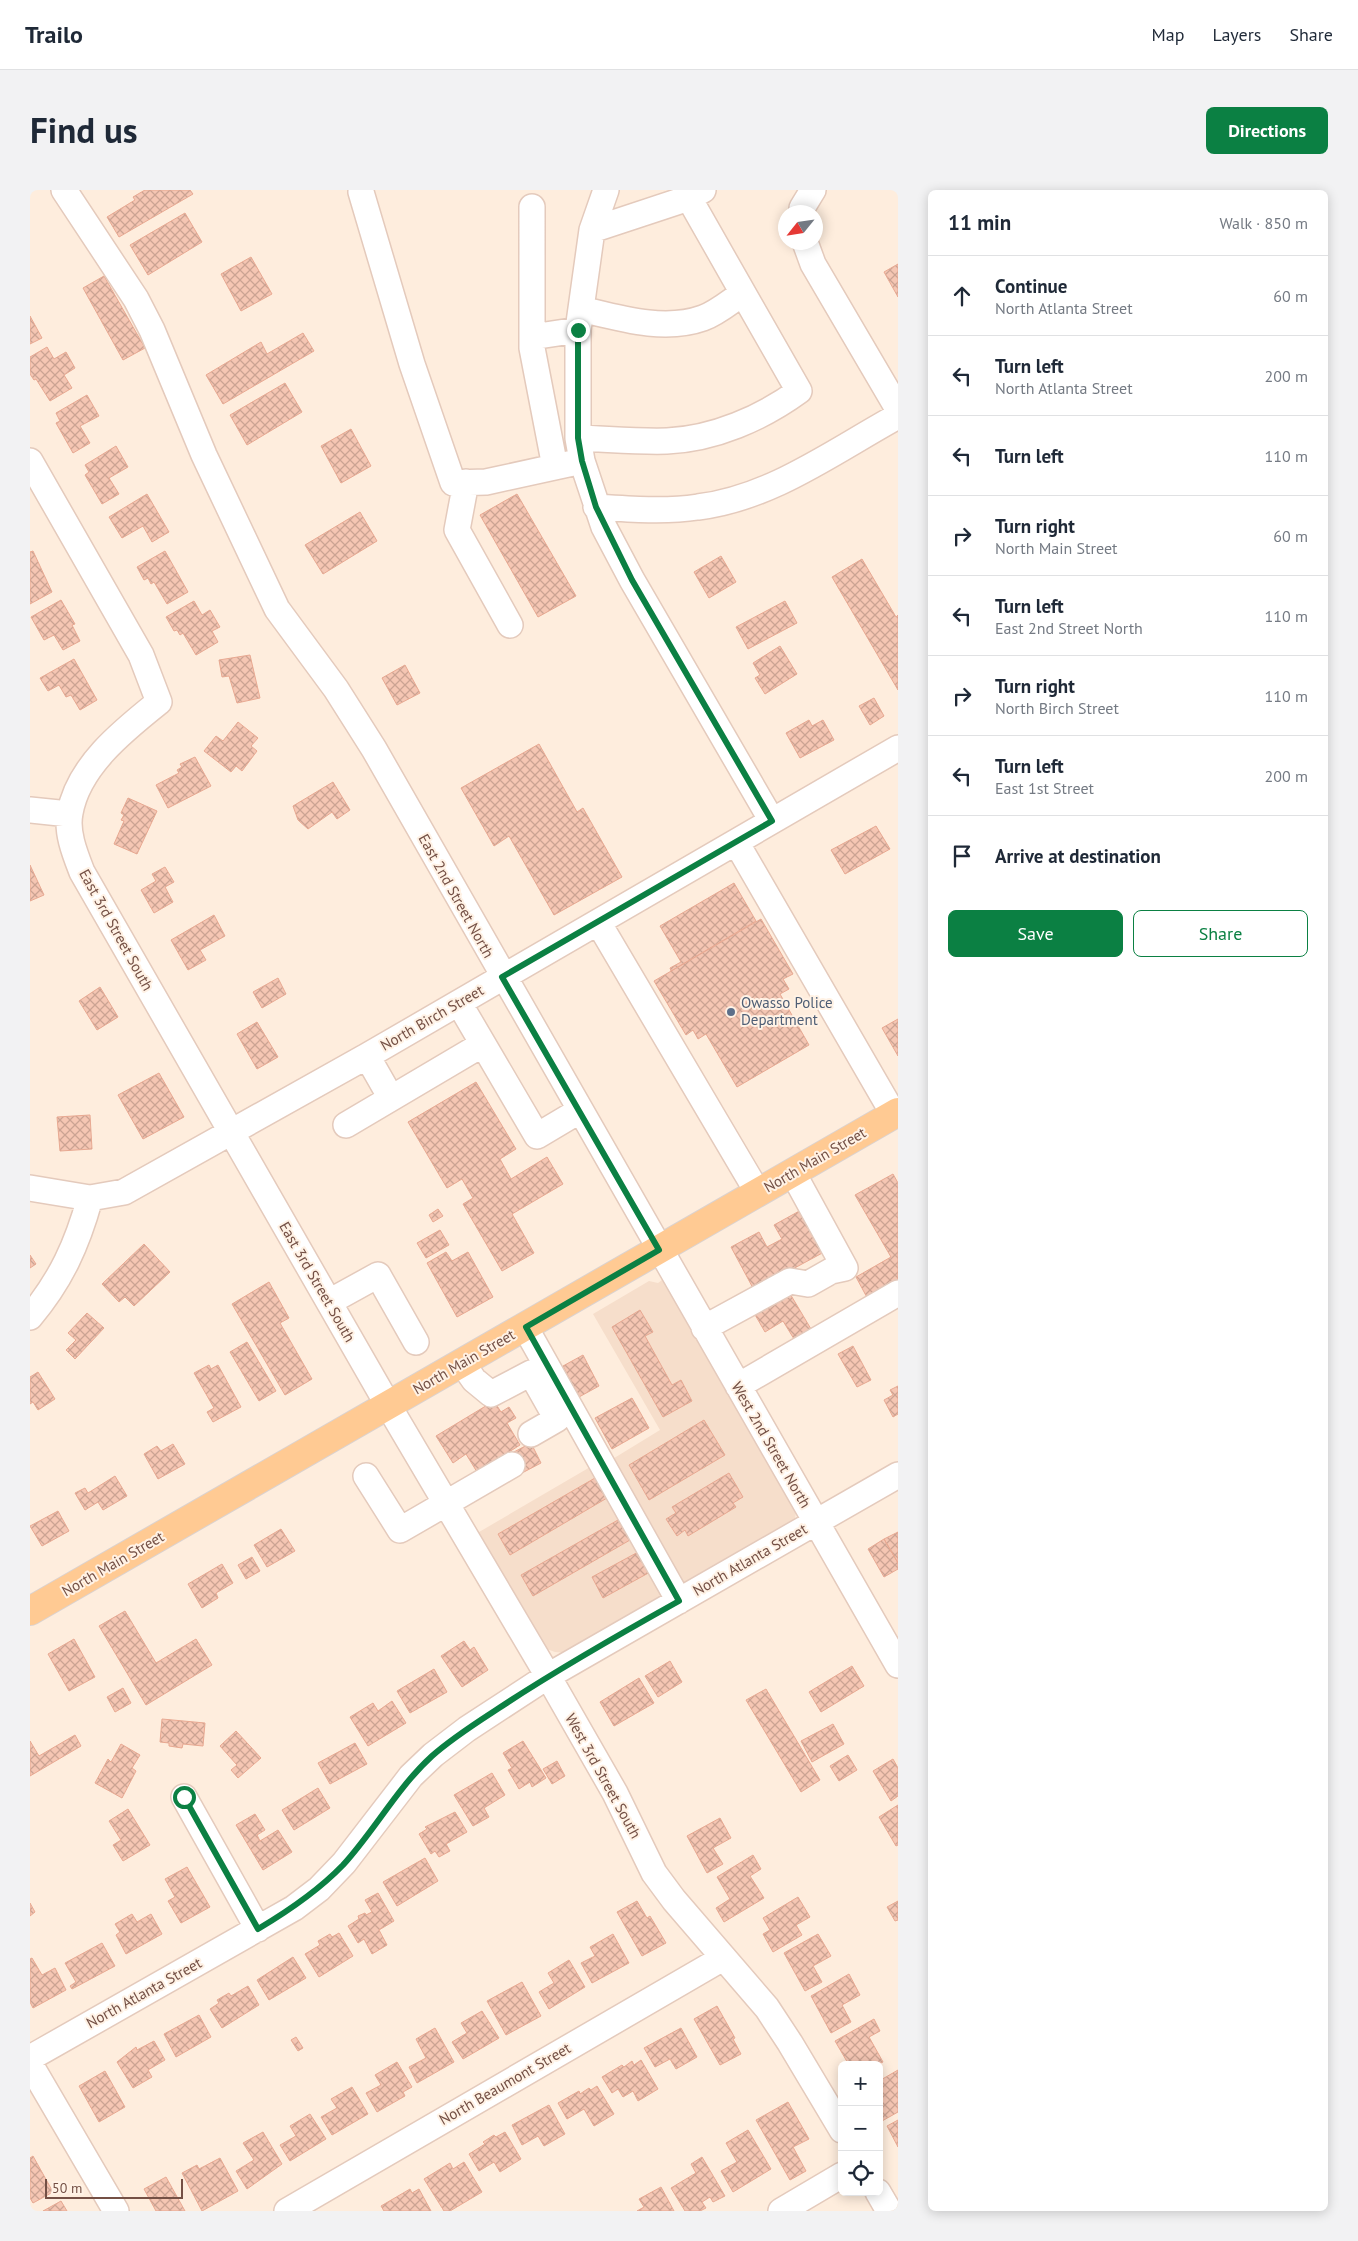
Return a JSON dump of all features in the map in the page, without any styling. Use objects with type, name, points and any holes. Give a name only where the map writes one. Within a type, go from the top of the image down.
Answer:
[{"type":"main road","name":"North Main Street","points":[[30,1612],[896,1113]]},
{"type":"street","name":"East 2nd Street North","points":[[64,190],[136,299],[152,330],[204,455],[277,609],[336,689],[374,750],[659,1250]]},
{"type":"street","points":[[606,190],[592,230],[579,319],[580,450],[596,507],[632,580],[772,821]]},
{"type":"street","points":[[804,205],[813,190]]},
{"type":"street","points":[[361,192],[412,364],[453,483],[486,482],[555,466],[580,450],[668,441],[724,430],[778,406],[799,391],[743,294],[696,194],[592,230]]},
{"type":"street","points":[[532,207],[532,348],[555,466]]},
{"type":"street","points":[[809,253],[898,409]]},
{"type":"street","points":[[532,337],[579,319],[673,323],[704,318],[743,294]]},
{"type":"street","points":[[596,507],[660,510],[699,507],[739,498],[778,484],[898,416]]},
{"type":"street","name":"East 3rd Street South","points":[[30,461],[141,656],[159,702],[130,725],[88,772],[77,788],[69,814],[74,851],[82,872],[388,1405]]},
{"type":"street","points":[[466,482],[457,530],[510,625]]},
{"type":"street","name":"North Birch Street","points":[[30,1188],[90,1198],[124,1192],[367,1056],[898,748]]},
{"type":"street","points":[[30,810],[69,814]]},
{"type":"street","points":[[736,842],[896,1113]]},
{"type":"street","points":[[598,922],[758,1193]]},
{"type":"street","points":[[459,1002],[536,1136],[579,1111]]},
{"type":"street","points":[[346,1125],[483,1044]]},
{"type":"street","points":[[367,1056],[391,1098]]},
{"type":"street","points":[[704,1328],[790,1281],[808,1284],[832,1271],[845,1268],[793,1173]]},
{"type":"street","points":[[30,1317],[50,1293],[68,1263],[90,1198]]},
{"type":"street","name":"West 2nd Street North","points":[[659,1250],[898,1666]]},
{"type":"street","points":[[329,1302],[378,1275],[416,1342]]},
{"type":"street","points":[[738,1386],[898,1293]]},
{"type":"street","points":[[526,1327],[679,1601]]},
{"type":"street","points":[[462,1362],[474,1380],[491,1394],[531,1373],[556,1419],[531,1434]]},
{"type":"street","name":"West 3rd Street South","points":[[388,1405],[615,1793],[654,1873],[674,1900],[767,2008],[790,2042],[838,2123]]},
{"type":"street","points":[[366,1476],[400,1530],[512,1465]]},
{"type":"street","name":"North Atlanta Street","points":[[30,2058],[294,1908],[319,1888],[344,1863],[411,1776],[433,1755],[466,1729],[548,1676],[898,1475]]},
{"type":"street","points":[[184,1797],[258,1929]]},
{"type":"street","name":"North Beaumont Street","points":[[287,2211],[723,1958]]},
{"type":"street","points":[[30,2064],[116,2211]]},
{"type":"street","points":[[781,2211],[838,2178]]},
{"type":"street","points":[[880,2196],[889,2211]]},
{"type":"shaded area","points":[[662,1280],[671,1291],[797,1508],[794,1523],[567,1653],[555,1652],[544,1648],[474,1535],[609,1456],[611,1460],[660,1430],[593,1314],[649,1281],[658,1283]]},
{"type":"building","points":[[145,190],[190,190],[193,194],[119,237],[107,217],[135,200],[133,197]]},
{"type":"building","points":[[185,213],[202,242],[148,275],[130,245]]},
{"type":"building","points":[[251,257],[272,294],[241,311],[221,274]]},
{"type":"building","points":[[898,264],[898,297],[884,272]]},
{"type":"building","points":[[104,276],[145,348],[123,360],[83,288]]},
{"type":"building","points":[[30,316],[42,338],[30,344]]},
{"type":"building","points":[[303,333],[314,351],[223,404],[206,375],[261,342],[267,354]]},
{"type":"building","points":[[47,347],[54,359],[66,352],[75,368],[64,375],[72,388],[50,401],[36,379],[34,380],[30,374],[30,357]]},
{"type":"building","points":[[285,383],[302,412],[247,445],[230,415]]},
{"type":"building","points":[[87,395],[99,416],[80,426],[90,443],[73,453],[56,423],[60,421],[56,413]]},
{"type":"building","points":[[351,429],[371,466],[341,483],[321,446]]},
{"type":"building","points":[[116,446],[128,467],[109,478],[119,494],[102,504],[85,475],[89,472],[85,465]]},
{"type":"building","points":[[147,494],[169,532],[152,542],[143,526],[122,538],[109,517]]},
{"type":"building","points":[[517,494],[576,596],[538,617],[480,515]]},
{"type":"building","points":[[360,512],[377,541],[323,574],[305,545]]},
{"type":"building","points":[[33,551],[52,592],[30,604],[30,552]]},
{"type":"building","points":[[165,551],[188,592],[167,604],[154,582],[151,584],[148,578],[144,580],[137,567]]},
{"type":"building","points":[[721,556],[736,582],[709,598],[694,572]]},
{"type":"building","points":[[862,559],[896,617],[898,615],[898,690],[832,577]]},
{"type":"building","points":[[61,600],[75,624],[72,625],[80,641],[63,650],[54,635],[44,640],[31,617]]},
{"type":"building","points":[[194,601],[202,615],[210,610],[220,627],[212,631],[218,642],[196,655],[183,633],[180,635],[177,630],[174,631],[166,617]]},
{"type":"building","points":[[785,601],[797,623],[748,649],[736,627]]},
{"type":"building","points":[[780,646],[797,674],[765,694],[755,678],[760,675],[753,663]]},
{"type":"building","points":[[250,655],[260,698],[237,703],[229,676],[222,677],[219,660]]},
{"type":"building","points":[[74,659],[97,700],[80,710],[71,695],[66,697],[59,685],[48,691],[40,678]]},
{"type":"building","points":[[405,665],[420,693],[397,705],[382,678]]},
{"type":"building","points":[[874,698],[884,716],[870,725],[859,706]]},
{"type":"building","points":[[809,720],[812,726],[823,720],[834,740],[800,758],[786,733]]},
{"type":"building","points":[[238,722],[258,738],[251,746],[257,751],[242,771],[236,766],[231,772],[204,751],[216,736],[223,741]]},
{"type":"building","points":[[539,744],[577,812],[583,808],[622,877],[554,915],[509,836],[494,846],[461,788]]},
{"type":"building","points":[[195,757],[211,786],[168,808],[156,785],[179,773],[177,770],[182,767],[180,764]]},
{"type":"building","points":[[333,782],[350,810],[337,819],[332,812],[308,829],[298,820],[293,806]]},
{"type":"building","points":[[128,798],[157,811],[137,854],[114,844],[124,821],[121,820],[124,815],[121,813]]},
{"type":"building","points":[[876,826],[890,849],[845,874],[831,850]]},
{"type":"building","points":[[30,865],[44,895],[30,901]]},
{"type":"building","points":[[165,867],[174,882],[165,887],[173,902],[154,913],[141,890],[156,881],[152,874]]},
{"type":"building","points":[[734,883],[756,921],[671,971],[670,968],[681,962],[660,926]]},
{"type":"building","points":[[214,915],[225,936],[200,950],[206,960],[188,970],[171,940]]},
{"type":"building","name":"Owasso Police Department","points":[[761,919],[793,974],[783,979],[789,989],[780,994],[809,1045],[737,1087],[706,1034],[698,1039],[693,1030],[686,1035],[654,981]]},
{"type":"building","points":[[278,978],[286,994],[262,1008],[253,992]]},
{"type":"building","points":[[100,987],[118,1017],[97,1030],[79,1001]]},
{"type":"building","points":[[898,1019],[898,1056],[882,1028]]},
{"type":"building","points":[[257,1022],[278,1057],[257,1069],[237,1034]]},
{"type":"building","points":[[159,1073],[184,1117],[143,1139],[118,1095]]},
{"type":"building","points":[[476,1082],[516,1149],[500,1159],[511,1179],[547,1157],[563,1184],[512,1214],[534,1253],[502,1271],[463,1204],[473,1198],[462,1179],[447,1188],[408,1122]]},
{"type":"building","points":[[90,1115],[92,1149],[60,1151],[57,1117]]},
{"type":"building","points":[[893,1174],[898,1183],[898,1287],[870,1303],[856,1277],[891,1257],[855,1195]]},
{"type":"building","points":[[438,1209],[443,1216],[433,1222],[429,1215]]},
{"type":"building","points":[[803,1209],[826,1251],[754,1290],[731,1247],[759,1232],[767,1247],[782,1239],[774,1225]]},
{"type":"building","points":[[440,1230],[449,1245],[426,1258],[417,1243]]},
{"type":"building","points":[[144,1244],[170,1272],[134,1306],[125,1297],[119,1302],[102,1284]]},
{"type":"building","points":[[446,1252],[452,1261],[468,1252],[493,1297],[457,1317],[427,1263]]},
{"type":"building","points":[[30,1255],[36,1264],[30,1268]]},
{"type":"building","points":[[269,1282],[289,1318],[280,1323],[312,1379],[285,1395],[232,1304]]},
{"type":"building","points":[[789,1292],[811,1329],[794,1339],[783,1321],[765,1332],[754,1313]]},
{"type":"building","points":[[640,1310],[653,1332],[645,1336],[672,1385],[681,1380],[692,1401],[663,1417],[612,1327]]},
{"type":"building","points":[[87,1313],[104,1328],[75,1359],[66,1350],[76,1340],[68,1333]]},
{"type":"building","points":[[247,1342],[276,1391],[259,1401],[230,1352]]},
{"type":"building","points":[[853,1346],[871,1380],[857,1387],[838,1354]]},
{"type":"building","points":[[583,1355],[599,1386],[579,1397],[563,1366]]},
{"type":"building","points":[[209,1365],[211,1369],[218,1365],[241,1407],[213,1422],[207,1412],[214,1408],[194,1373]]},
{"type":"building","points":[[38,1372],[55,1399],[38,1410],[33,1402],[30,1404],[30,1377]]},
{"type":"building","points":[[898,1386],[898,1414],[893,1417],[884,1400],[893,1395],[890,1390]]},
{"type":"building","points":[[632,1398],[649,1428],[612,1449],[595,1418]]},
{"type":"building","points":[[494,1401],[501,1412],[509,1407],[516,1418],[507,1423],[520,1445],[477,1472],[466,1454],[453,1463],[436,1436]]},
{"type":"building","points":[[704,1420],[725,1455],[649,1500],[629,1465]]},
{"type":"building","points":[[531,1443],[541,1463],[522,1473],[512,1453]]},
{"type":"building","points":[[173,1444],[185,1464],[158,1479],[144,1454],[157,1446],[161,1451]]},
{"type":"building","points":[[729,1473],[743,1497],[733,1503],[736,1507],[688,1536],[685,1530],[677,1536],[666,1519],[676,1513],[672,1507]]},
{"type":"building","points":[[115,1476],[127,1496],[103,1510],[98,1502],[85,1510],[75,1493],[85,1488],[88,1493]]},
{"type":"building","points":[[595,1478],[607,1498],[510,1555],[498,1534]]},
{"type":"building","points":[[58,1511],[69,1531],[42,1546],[30,1526]]},
{"type":"building","points":[[618,1520],[630,1540],[533,1596],[521,1575]]},
{"type":"building","points":[[281,1529],[295,1551],[267,1567],[254,1545]]},
{"type":"building","points":[[898,1532],[898,1563],[884,1539]]},
{"type":"building","points":[[884,1539],[898,1563],[898,1569],[884,1577],[868,1549]]},
{"type":"building","points":[[640,1551],[652,1571],[603,1598],[592,1577]]},
{"type":"building","points":[[252,1557],[260,1571],[246,1579],[238,1565]]},
{"type":"building","points":[[222,1564],[233,1583],[216,1593],[218,1598],[202,1608],[188,1584]]},
{"type":"building","points":[[125,1611],[156,1663],[196,1639],[212,1665],[146,1705],[99,1626]]},
{"type":"building","points":[[74,1639],[95,1677],[69,1691],[48,1654]]},
{"type":"building","points":[[464,1641],[470,1650],[474,1647],[488,1670],[462,1687],[441,1656]]},
{"type":"building","points":[[670,1661],[682,1682],[658,1697],[645,1676]]},
{"type":"building","points":[[852,1666],[864,1686],[821,1712],[809,1692]]},
{"type":"building","points":[[434,1669],[447,1692],[410,1713],[397,1691]]},
{"type":"building","points":[[639,1678],[654,1703],[614,1726],[600,1702]]},
{"type":"building","points":[[123,1688],[131,1703],[115,1712],[107,1697]]},
{"type":"building","points":[[766,1689],[820,1780],[801,1792],[746,1700]]},
{"type":"building","points":[[392,1701],[406,1723],[368,1746],[350,1717],[373,1703],[378,1711]]},
{"type":"building","points":[[162,1719],[205,1723],[203,1746],[183,1744],[182,1748],[160,1742]]},
{"type":"building","points":[[833,1724],[844,1744],[812,1762],[801,1741]]},
{"type":"building","points":[[236,1731],[261,1758],[238,1778],[231,1770],[237,1765],[220,1746]]},
{"type":"building","points":[[75,1735],[81,1746],[30,1776],[30,1741],[39,1756]]},
{"type":"building","points":[[523,1741],[546,1778],[532,1787],[530,1782],[519,1789],[508,1770],[512,1768],[503,1753]]},
{"type":"building","points":[[355,1743],[367,1764],[330,1784],[318,1763]]},
{"type":"building","points":[[121,1744],[140,1755],[132,1768],[136,1771],[122,1798],[95,1783],[108,1759],[111,1762]]},
{"type":"building","points":[[848,1755],[857,1770],[839,1781],[830,1766]]},
{"type":"building","points":[[893,1759],[898,1768],[898,1796],[891,1801],[873,1771]]},
{"type":"building","points":[[557,1761],[565,1776],[552,1784],[543,1769]]},
{"type":"building","points":[[492,1773],[505,1795],[484,1808],[489,1817],[473,1826],[454,1795]]},
{"type":"building","points":[[318,1788],[330,1808],[294,1830],[282,1810]]},
{"type":"building","points":[[898,1805],[898,1845],[896,1846],[879,1817]]},
{"type":"building","points":[[128,1809],[150,1845],[123,1861],[113,1845],[121,1840],[109,1821]]},
{"type":"building","points":[[455,1812],[467,1832],[446,1844],[450,1851],[439,1857],[435,1851],[431,1854],[419,1834],[427,1829],[425,1827]]},
{"type":"building","points":[[255,1814],[265,1830],[257,1835],[260,1841],[278,1830],[292,1852],[263,1870],[236,1825]]},
{"type":"building","points":[[720,1818],[731,1838],[713,1848],[723,1864],[707,1873],[687,1836]]},
{"type":"building","points":[[753,1855],[761,1869],[750,1876],[764,1898],[724,1922],[716,1908],[730,1899],[717,1877]]},
{"type":"building","points":[[425,1858],[438,1881],[397,1906],[383,1882]]},
{"type":"building","points":[[187,1867],[210,1907],[181,1923],[168,1901],[175,1897],[165,1879]]},
{"type":"building","points":[[378,1893],[394,1921],[379,1930],[387,1945],[372,1954],[364,1939],[358,1943],[348,1926],[359,1919],[358,1916],[372,1912],[365,1900]]},
{"type":"building","points":[[798,1897],[810,1917],[796,1925],[802,1935],[773,1952],[763,1934],[770,1930],[763,1918]]},
{"type":"building","points":[[637,1901],[647,1918],[650,1916],[666,1943],[642,1956],[617,1912]]},
{"type":"building","points":[[898,1901],[898,1920],[895,1921],[887,1907]]},
{"type":"building","points":[[30,1903],[35,1912],[30,1916]]},
{"type":"building","points":[[132,1914],[137,1922],[151,1914],[162,1934],[126,1954],[116,1935],[120,1932],[115,1924]]},
{"type":"building","points":[[339,1933],[353,1956],[319,1977],[305,1954],[320,1945],[318,1941],[330,1934],[332,1937]]},
{"type":"building","points":[[613,1934],[629,1963],[592,1983],[581,1963],[595,1956],[590,1947]]},
{"type":"building","points":[[818,1934],[831,1956],[813,1966],[822,1982],[805,1991],[784,1953]]},
{"type":"building","points":[[102,1943],[115,1966],[72,1989],[70,1986],[76,1982],[65,1963]]},
{"type":"building","points":[[293,1957],[306,1978],[269,2000],[257,1980]]},
{"type":"building","points":[[32,1958],[42,1975],[55,1968],[66,1990],[33,2008],[30,2002],[30,1959]]},
{"type":"building","points":[[569,1960],[585,1987],[549,2009],[539,1992],[554,1983],[548,1973]]},
{"type":"building","points":[[849,1974],[860,1995],[842,2005],[851,2022],[831,2033],[811,1996]]},
{"type":"building","points":[[522,1982],[541,2016],[506,2035],[487,2001]]},
{"type":"building","points":[[248,1986],[259,2005],[222,2028],[210,2009],[219,2003],[217,2000],[229,1993],[231,1996]]},
{"type":"building","points":[[717,2006],[735,2038],[733,2039],[741,2054],[720,2065],[694,2019]]},
{"type":"building","points":[[482,2011],[499,2038],[463,2059],[452,2042],[467,2033],[461,2023]]},
{"type":"building","points":[[199,2015],[211,2037],[176,2057],[164,2034]]},
{"type":"building","points":[[874,2019],[880,2031],[869,2037],[882,2061],[847,2061],[835,2041]]},
{"type":"building","points":[[435,2028],[454,2062],[417,2083],[409,2067],[426,2058],[416,2039]]},
{"type":"building","points":[[681,2028],[697,2057],[676,2069],[670,2059],[655,2067],[644,2048]]},
{"type":"building","points":[[296,2037],[303,2048],[298,2051],[291,2040]]},
{"type":"building","points":[[154,2041],[165,2060],[148,2070],[152,2077],[133,2088],[117,2062],[136,2047],[137,2050]]},
{"type":"building","points":[[641,2060],[658,2089],[638,2101],[633,2091],[623,2097],[618,2089],[612,2093],[602,2077],[622,2065],[624,2067],[632,2061],[634,2065]]},
{"type":"building","points":[[397,2062],[412,2087],[403,2092],[405,2096],[377,2112],[366,2093],[381,2085],[375,2075]]},
{"type":"building","points":[[898,2070],[898,2112],[883,2120],[883,2106],[883,2079]]},
{"type":"building","points":[[105,2071],[125,2107],[99,2122],[79,2086]]},
{"type":"building","points":[[597,2086],[614,2114],[594,2126],[584,2109],[567,2119],[558,2103],[579,2091],[580,2094],[589,2088],[591,2090]]},
{"type":"building","points":[[352,2087],[368,2114],[332,2135],[321,2117],[337,2108],[331,2099]]},
{"type":"building","points":[[788,2102],[809,2139],[793,2147],[806,2171],[790,2180],[756,2120]]},
{"type":"building","points":[[549,2105],[565,2134],[544,2146],[538,2136],[522,2145],[512,2125]]},
{"type":"building","points":[[310,2114],[326,2139],[290,2161],[280,2145],[296,2136],[290,2126]]},
{"type":"building","points":[[898,2120],[898,2147],[887,2126]]},
{"type":"building","points":[[748,2130],[771,2169],[733,2192],[721,2171],[737,2162],[726,2143]]},
{"type":"building","points":[[263,2132],[282,2164],[247,2189],[236,2171],[254,2160],[243,2143]]},
{"type":"building","points":[[505,2132],[521,2159],[500,2172],[494,2162],[479,2171],[469,2154],[485,2144],[483,2142],[494,2135],[496,2137]]},
{"type":"building","points":[[33,2156],[53,2192],[33,2203],[30,2198],[30,2158]]},
{"type":"building","points":[[702,2157],[725,2196],[713,2202],[710,2197],[702,2202],[706,2208],[700,2211],[685,2211],[671,2188],[696,2173],[691,2164]]},
{"type":"building","points":[[220,2158],[238,2191],[202,2211],[182,2173],[197,2165],[199,2169]]},
{"type":"building","points":[[464,2162],[482,2192],[450,2211],[444,2211],[424,2179],[450,2163],[453,2169]]},
{"type":"building","points":[[166,2177],[185,2211],[156,2211],[144,2189]]},
{"type":"building","points":[[661,2187],[674,2211],[637,2211],[644,2207],[639,2199]]},
{"type":"building","points":[[410,2189],[412,2193],[419,2189],[431,2211],[384,2211],[381,2206]]},
{"type":"building","points":[[61,2201],[67,2211],[43,2211]]},
{"type":"place","name":"Owasso Police Department","points":[[731,1012]]},
{"type":"route","points":[[184,1797],[258,1929],[294,1908],[319,1888],[344,1863],[411,1776],[433,1755],[466,1729],[548,1676],[679,1601],[526,1327],[659,1250],[502,977],[772,821],[632,580],[604,527],[596,507],[582,461],[578,438],[578,330]]}]
